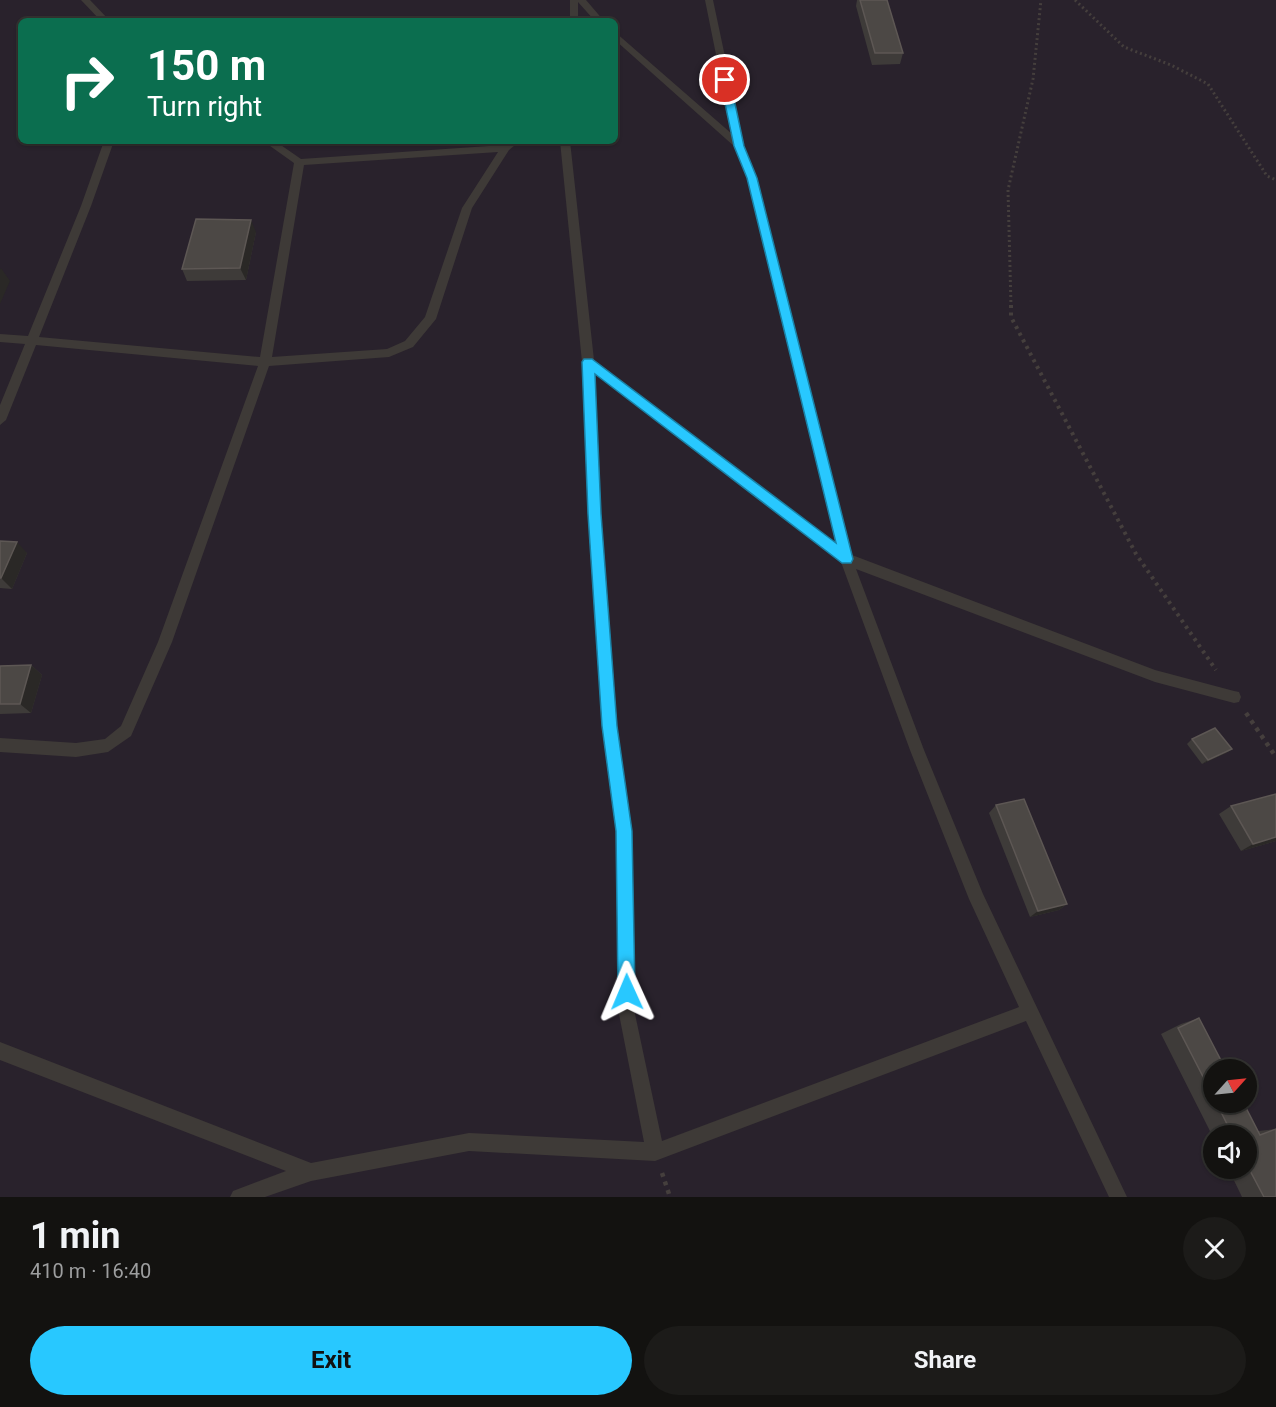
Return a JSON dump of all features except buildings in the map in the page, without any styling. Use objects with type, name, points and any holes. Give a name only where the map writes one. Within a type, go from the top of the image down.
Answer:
[{"type":"lane","points":[[85,0],[102,18]]},
{"type":"lane","points":[[574,0],[574,18]]},
{"type":"lane","points":[[581,0],[597,18]]},
{"type":"lane","points":[[709,0],[739,146],[752,178],[846,559],[917,750],[977,898],[1118,1197]]},
{"type":"lane","points":[[618,38],[739,146]]},
{"type":"lane","points":[[0,420],[86,206],[108,144]]},
{"type":"lane","points":[[272,144],[299,162],[510,145]]},
{"type":"lane","points":[[565,144],[588,362],[595,514],[610,726],[624,831],[627,1014],[655,1152]]},
{"type":"lane","points":[[0,338],[32,339],[174,356],[265,362],[389,353],[409,344],[430,319],[467,208],[510,145]]},
{"type":"lane","points":[[0,746],[76,750],[108,745],[126,731],[165,642],[265,362],[299,162]]},
{"type":"lane","points":[[588,362],[846,559],[1155,676],[1234,697]]},
{"type":"lane","points":[[239,1197],[311,1172],[470,1142],[655,1152],[1030,1011]]},
{"type":"lane","points":[[0,1051],[311,1172]]},
{"type":"path","points":[[1041,0],[1034,79],[1008,190],[1011,317],[1136,554],[1276,757]]},
{"type":"path","points":[[1075,0],[1124,47],[1171,65],[1208,84],[1267,176],[1276,180]]},
{"type":"shaded area","points":[[0,0],[1276,0],[1276,1197],[0,1197]]},
{"type":"route","points":[[627,992],[624,831],[610,726],[595,514],[588,362],[846,559],[752,178],[739,146],[725,80]]}]
